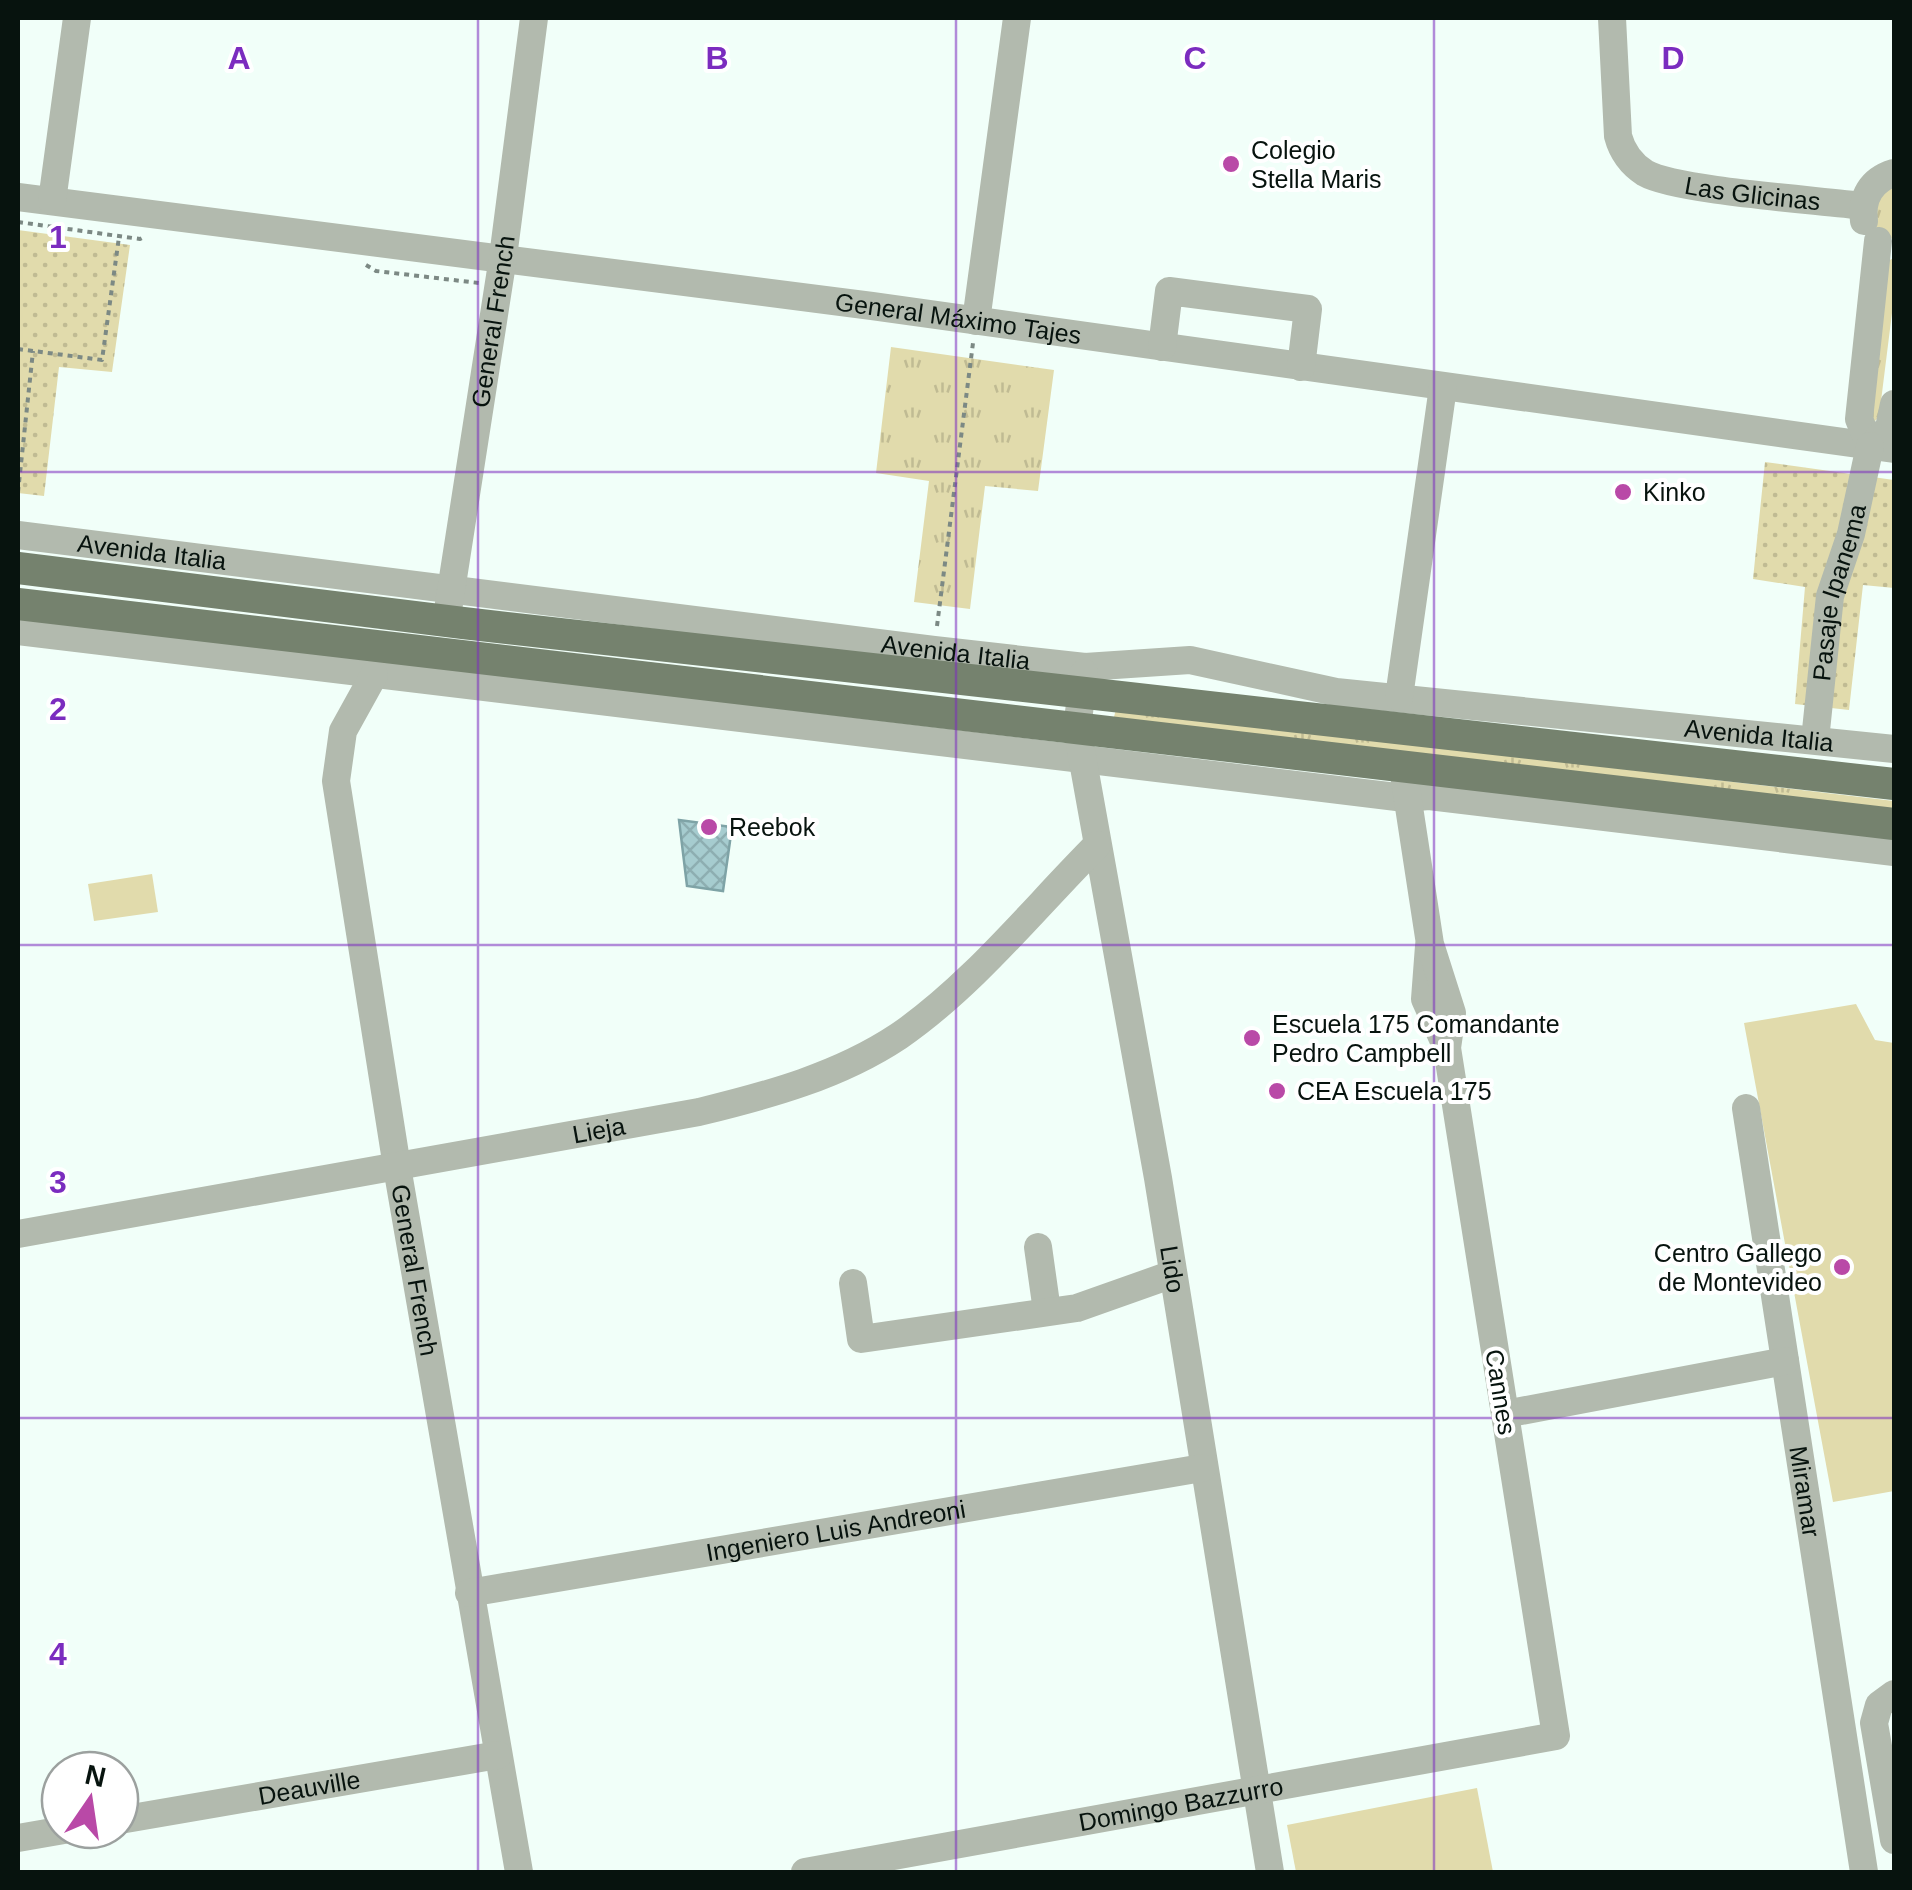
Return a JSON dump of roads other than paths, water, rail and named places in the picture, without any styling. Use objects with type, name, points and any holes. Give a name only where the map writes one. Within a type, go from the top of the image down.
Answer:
[{"type":"main road","name":"Avenida Italia","points":[[18,568],[448,606],[1083,680],[1894,784]]},
{"type":"main road","points":[[18,604],[1406,782],[1894,824]]},
{"type":"street","points":[[52,201],[77,18]]},
{"type":"street","name":"General French","points":[[448,606],[503,257],[534,18]]},
{"type":"street","points":[[976,320],[1017,18]]},
{"type":"street","name":"Las Glicinas","points":[[1612,18],[1618,136],[1624,152],[1646,173],[1678,182],[1863,206]]},
{"type":"street","points":[[1894,173],[1870,188],[1863,206],[1868,228],[1886,244],[1859,420],[1882,447],[1894,404]]},
{"type":"street","name":"General Máximo Tajes","points":[[18,197],[976,320],[1882,447]]},
{"type":"street","points":[[1162,347],[1170,290],[1308,310],[1301,367]]},
{"type":"street","points":[[1399,697],[1443,388]]},
{"type":"street","name":"Pasaje Ipanema","points":[[1815,740],[1830,596],[1882,447]]},
{"type":"street","name":"Avenida Italia","points":[[18,536],[448,606],[934,650],[1083,680],[1190,660],[1336,692],[1894,748]]},
{"type":"street","points":[[18,630],[374,675],[1080,743]]},
{"type":"street","name":"General French","points":[[374,675],[344,731],[336,781],[397,1167],[518,1872]]},
{"type":"street","name":"Lido","points":[[1083,680],[1080,743],[1173,1274],[1270,1872]]},
{"type":"street","points":[[1406,782],[1428,796],[1894,852]]},
{"type":"street","name":"Cannes","points":[[1406,782],[1430,944],[1424,999],[1447,1048],[1556,1736]]},
{"type":"street","name":"Lieja","points":[[18,1234],[700,1112],[759,1097],[844,1066],[899,1036],[956,988],[1097,844]]},
{"type":"street","name":"Miramar","points":[[1746,1108],[1864,1872]]},
{"type":"street","points":[[1038,1247],[1047,1311]]},
{"type":"street","points":[[852,1282],[861,1339],[1111,1299],[1128,1288],[1173,1274]]},
{"type":"street","points":[[1505,1414],[1785,1361]]},
{"type":"street","name":"Ingeniero Luis Andreoni","points":[[469,1593],[1202,1468]]},
{"type":"street","points":[[1894,1694],[1879,1705],[1874,1723],[1894,1840]]},
{"type":"street","name":"Domingo Bazzurro","points":[[805,1872],[1556,1736]]},
{"type":"street","name":"Deauville","points":[[140,1817],[498,1756]]},
{"type":"place","name":"Colegio Stella Maris","points":[[1231,164]]},
{"type":"place","name":"Kinko","points":[[1623,492]]},
{"type":"place","name":"Reebok","points":[[709,827]]},
{"type":"place","name":"Escuela 175 Comandante Pedro Campbell","points":[[1252,1038]]},
{"type":"place","name":"CEA Escuela 175","points":[[1277,1091]]},
{"type":"place","name":"Centro Gallego de Montevideo","points":[[1842,1267]]}]
